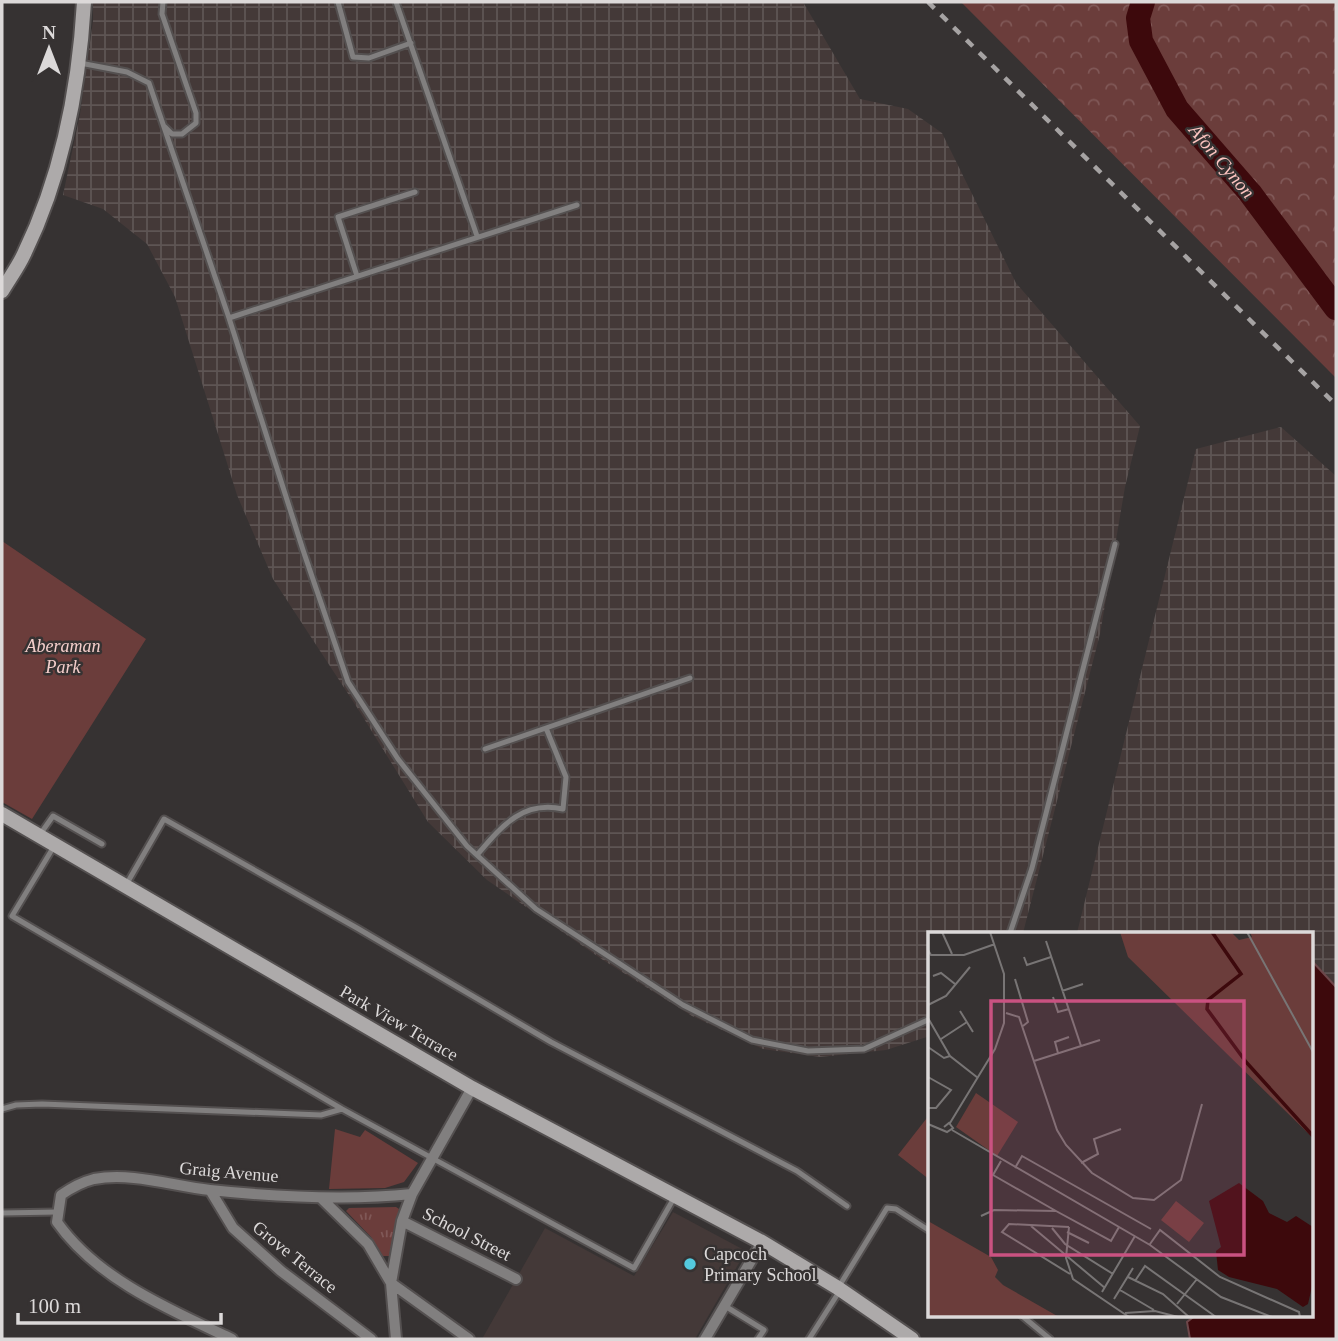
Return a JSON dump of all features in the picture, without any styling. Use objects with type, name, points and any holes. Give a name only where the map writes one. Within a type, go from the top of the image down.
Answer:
[{"type":"main road","points":[[2,291],[24,255],[52,184],[70,116],[84,2]]},
{"type":"main road","name":"Park View Terrace","points":[[2,814],[472,1088],[762,1242],[839,1289],[912,1339]]},
{"type":"street","points":[[396,1339],[391,1283],[402,1221],[412,1194],[472,1088]]},
{"type":"street","name":"Graig Avenue","points":[[57,1210],[61,1195],[72,1187],[94,1179],[121,1177],[210,1190],[321,1198],[370,1198],[412,1194]]},
{"type":"street","name":"Grove Terrace","points":[[210,1190],[233,1228],[281,1272],[371,1339]]},
{"type":"street","points":[[321,1198],[368,1244],[391,1283],[469,1339]]},
{"type":"street","points":[[57,1210],[57,1222],[70,1240],[97,1263],[125,1283],[232,1339]]},
{"type":"street","name":"School Street","points":[[402,1221],[516,1279]]},
{"type":"street","points":[[705,1339],[762,1242]]},
{"type":"lane","points":[[163,2],[162,14],[196,113],[196,123],[183,134],[172,134],[163,125]]},
{"type":"lane","points":[[338,2],[353,57],[369,58],[411,43]]},
{"type":"lane","points":[[397,2],[477,236]]},
{"type":"lane","points":[[78,62],[127,72],[149,83],[348,682],[398,758],[467,846],[536,909],[682,1005],[752,1040],[808,1051],[864,1049],[928,1020]]},
{"type":"lane","points":[[357,276],[338,217],[415,192]]},
{"type":"lane","points":[[229,318],[577,205]]},
{"type":"lane","points":[[1010,932],[1032,869],[1115,544]]},
{"type":"lane","points":[[485,749],[690,678]]},
{"type":"lane","points":[[477,855],[500,828],[523,811],[554,807],[564,809],[566,777],[547,728]]},
{"type":"lane","points":[[38,836],[52,816],[102,844]]},
{"type":"lane","points":[[125,887],[164,819],[551,1042],[797,1171],[847,1206]]},
{"type":"lane","points":[[54,846],[12,916],[342,1109],[634,1268],[676,1196]]},
{"type":"lane","points":[[2,1109],[16,1105],[42,1104],[321,1115],[342,1109]]},
{"type":"lane","points":[[809,1339],[887,1208],[896,1209],[928,1230]]},
{"type":"lane","points":[[2,1213],[57,1210]]},
{"type":"lane","points":[[725,1306],[764,1330],[758,1339]]},
{"type":"lane","points":[[1022,1316],[1051,1339]]},
{"type":"shaded area","points":[[93,2],[803,2],[860,99],[908,109],[942,133],[1016,283],[1140,426],[1125,487],[1100,634],[1023,932],[928,932],[928,1037],[886,1050],[820,1057],[763,1049],[692,1016],[603,960],[487,880],[428,822],[273,579],[237,495],[175,297],[147,244],[103,209],[63,195],[80,114],[93,21]]},
{"type":"shaded area","points":[[1281,427],[1336,476],[1336,987],[1314,963],[1314,932],[1077,932],[1196,449]]},
{"type":"shaded area","points":[[1314,963],[1336,987],[1336,1339],[1190,1339],[1187,1322],[1195,1316],[1314,1316]]},
{"type":"shaded area","name":"Capcoch Primary School","points":[[673,1212],[746,1251],[695,1339],[482,1339],[545,1228],[634,1276]]},
{"type":"green space","points":[[961,2],[1336,2],[1336,378]]},
{"type":"green space","name":"Aberaman Park","points":[[2,541],[146,639],[32,819],[2,802]]},
{"type":"green space","points":[[928,1117],[928,1178],[898,1155]]},
{"type":"green space","points":[[335,1129],[360,1137],[365,1130],[418,1163],[404,1182],[385,1188],[329,1189]]},
{"type":"green space","points":[[349,1208],[399,1209],[389,1256],[383,1256],[371,1237],[346,1211]]},
{"type":"waterway","name":"Afon Cynon","points":[[1143,2],[1138,18],[1141,41],[1177,109],[1250,193],[1336,308]]},
{"type":"railway","points":[[928,2],[1336,405]]},
{"type":"place","name":"Capcoch Primary School","points":[[690,1264]]}]
